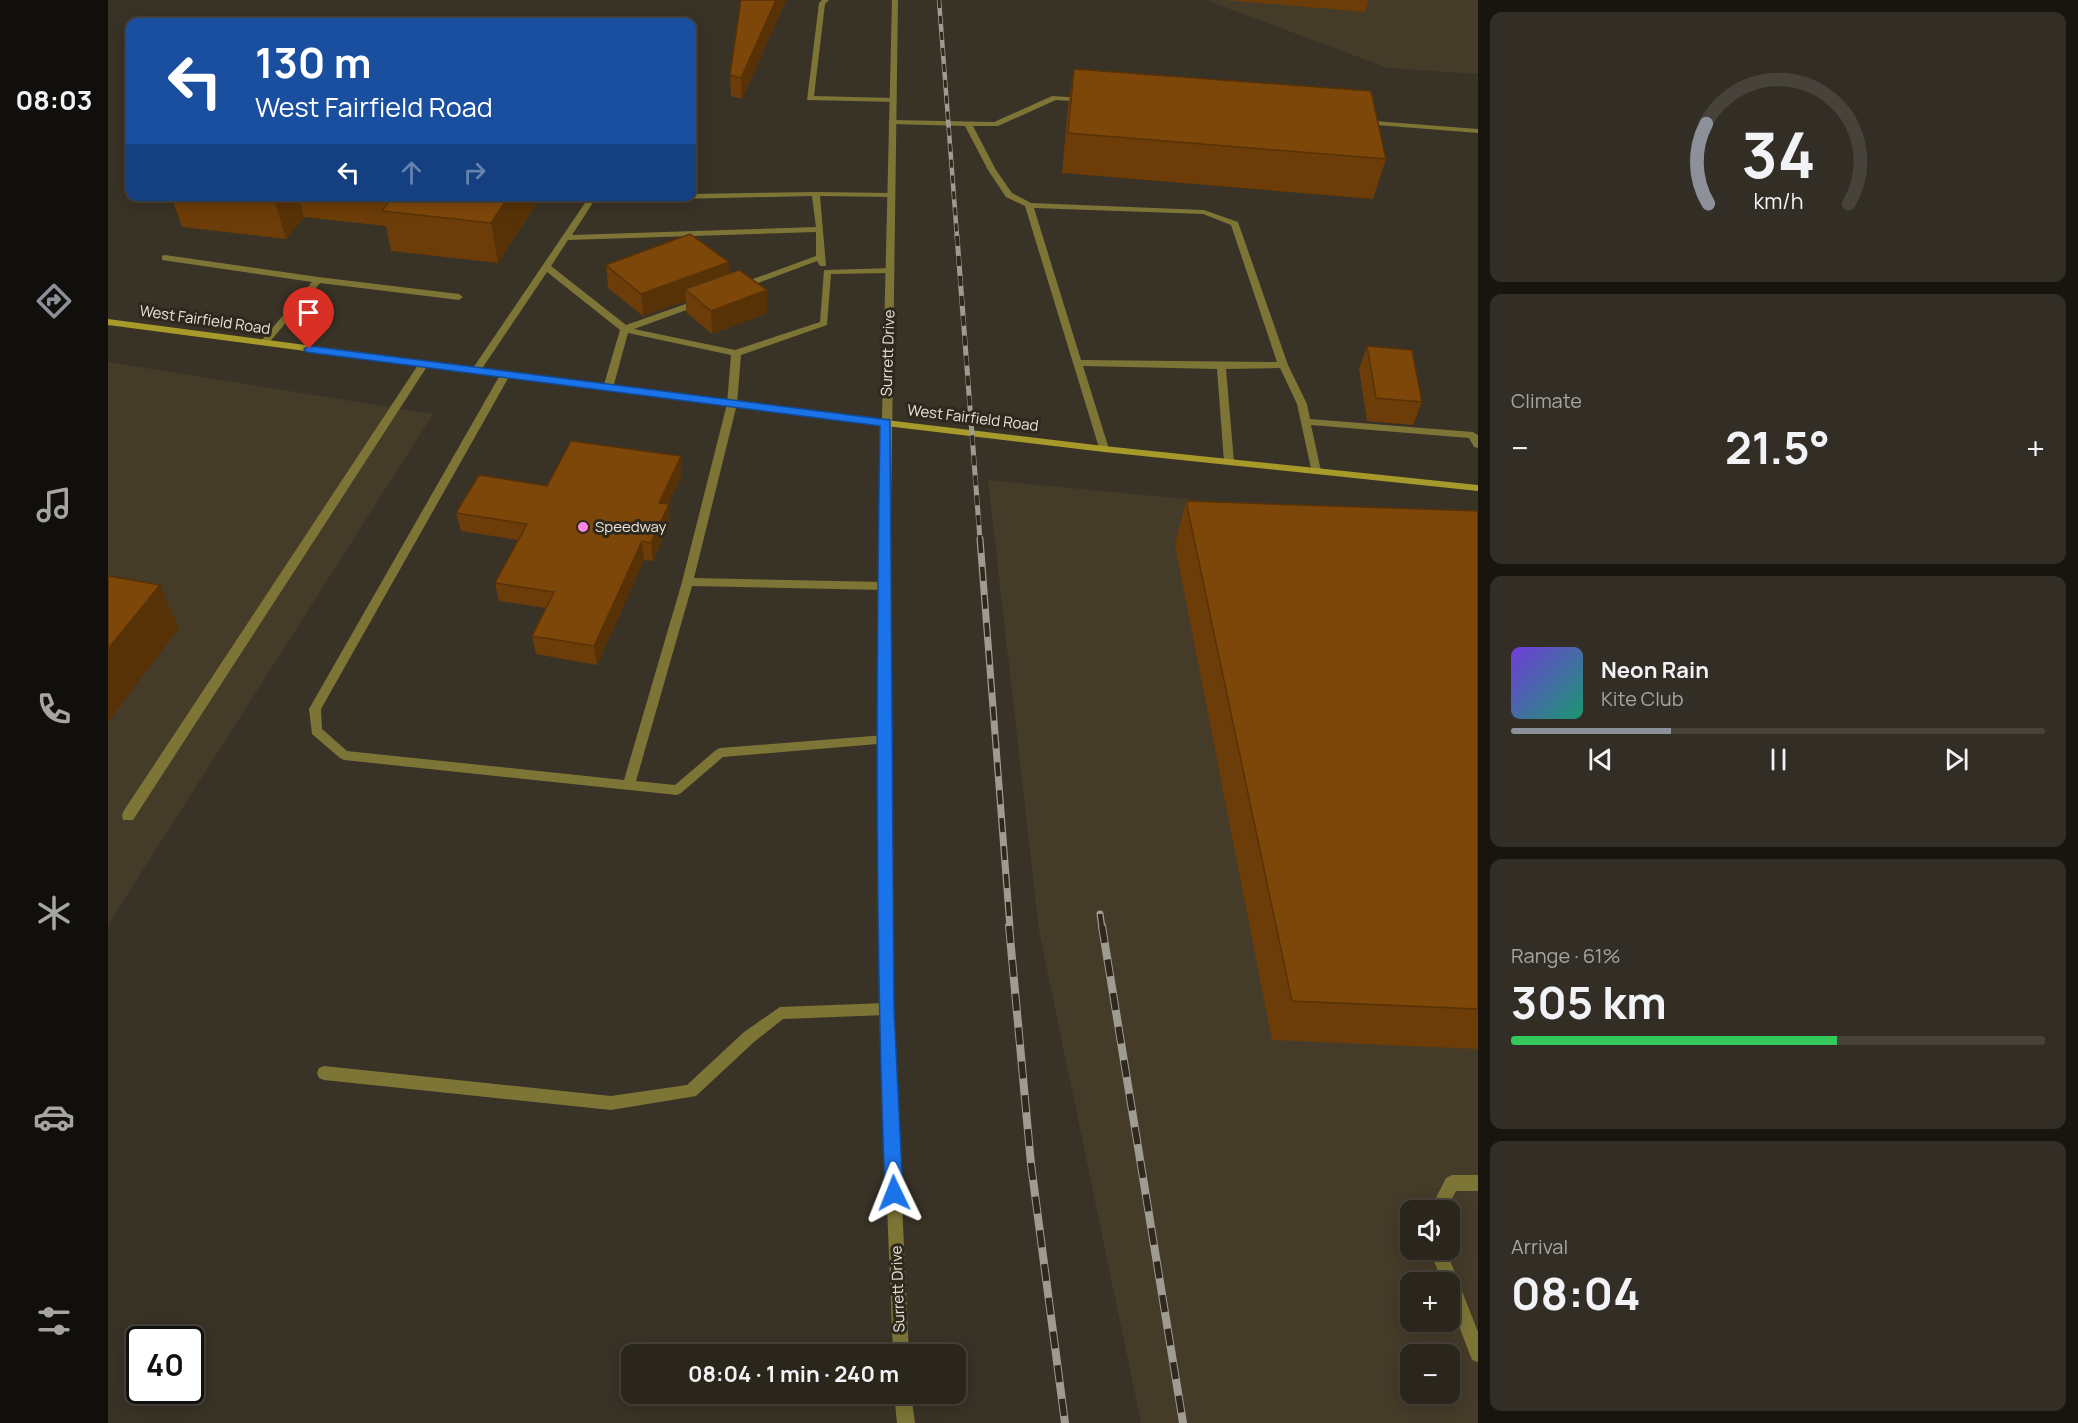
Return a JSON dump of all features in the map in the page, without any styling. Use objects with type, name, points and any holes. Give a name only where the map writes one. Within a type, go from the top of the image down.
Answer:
[{"type":"main road","name":"West Fairfield Road","points":[[108,322],[423,365],[886,423],[1104,449],[1478,488]]},
{"type":"street","points":[[826,0],[822,3],[810,98],[892,100]]},
{"type":"street","name":"Surrett Drive","points":[[895,0],[884,586],[886,1009],[901,1344]]},
{"type":"street","points":[[892,122],[995,124],[1055,98],[1090,101]]},
{"type":"street","points":[[1357,121],[1478,131]]},
{"type":"street","points":[[968,124],[992,170],[1009,195],[1029,205],[1204,212],[1235,224],[1283,365],[1302,404],[1316,471]]},
{"type":"street","points":[[547,267],[625,329],[735,353],[824,323],[827,272],[820,257],[816,194]]},
{"type":"street","points":[[696,197],[891,195]]},
{"type":"street","points":[[477,371],[591,201]]},
{"type":"street","points":[[1029,205],[1104,449]]},
{"type":"street","points":[[566,238],[820,229]]},
{"type":"street","points":[[734,289],[820,257]]},
{"type":"street","points":[[165,258],[459,297]]},
{"type":"street","points":[[827,272],[890,270]]},
{"type":"street","points":[[264,343],[318,280]]},
{"type":"street","points":[[625,329],[712,297]]},
{"type":"street","points":[[608,388],[625,329]]},
{"type":"street","points":[[629,784],[688,582],[732,404],[735,353]]},
{"type":"street","points":[[1078,363],[1283,365]]},
{"type":"street","points":[[129,816],[423,365]]},
{"type":"street","points":[[1221,366],[1229,462]]},
{"type":"street","points":[[505,375],[315,709],[316,731],[344,755],[677,790],[720,753],[885,740]]},
{"type":"street","points":[[1306,422],[1473,435],[1478,445]]},
{"type":"street","points":[[688,582],[884,586]]},
{"type":"street","points":[[324,1073],[610,1103],[691,1092],[749,1037],[780,1013],[886,1009]]},
{"type":"street","points":[[1443,1200],[1452,1183],[1478,1183]]},
{"type":"street","points":[[1442,1260],[1478,1354]]},
{"type":"street","points":[[904,1404],[906,1423]]},
{"type":"shaded area","points":[[1206,0],[1478,0],[1478,74],[1388,68]]},
{"type":"shaded area","points":[[108,362],[433,414],[108,925]]},
{"type":"shaded area","points":[[988,480],[1478,527],[1478,1423],[1141,1423],[1039,931]]},
{"type":"building","points":[[741,0],[776,0],[741,78],[730,75]]},
{"type":"building","points":[[1074,69],[1371,91],[1386,159],[1068,133]]},
{"type":"building","points":[[389,201],[506,201],[491,223],[382,211]]},
{"type":"building","points":[[690,234],[729,262],[641,294],[606,265]]},
{"type":"building","points":[[739,270],[767,290],[711,311],[685,289]]},
{"type":"building","points":[[1367,346],[1412,350],[1422,402],[1376,398]]},
{"type":"building","points":[[571,441],[681,456],[659,503],[669,504],[651,543],[642,541],[594,646],[532,636],[554,592],[495,583],[527,524],[456,513],[479,475],[547,486]]},
{"type":"building","points":[[1186,501],[1478,511],[1478,1009],[1292,1001]]},
{"type":"building","points":[[108,576],[160,585],[108,649]]},
{"type":"railway","points":[[939,0],[957,237]]},
{"type":"railway","points":[[957,236],[980,540]]},
{"type":"railway","points":[[980,539],[1010,928]]},
{"type":"railway","points":[[1100,914],[1102,928]]},
{"type":"railway","points":[[1009,926],[1031,1164],[1065,1423]]},
{"type":"railway","points":[[1102,926],[1183,1423]]},
{"type":"place","name":"Speedway","points":[[583,527]]},
{"type":"route","points":[[309,349],[886,423],[884,586],[886,1009],[894,1193]]}]
